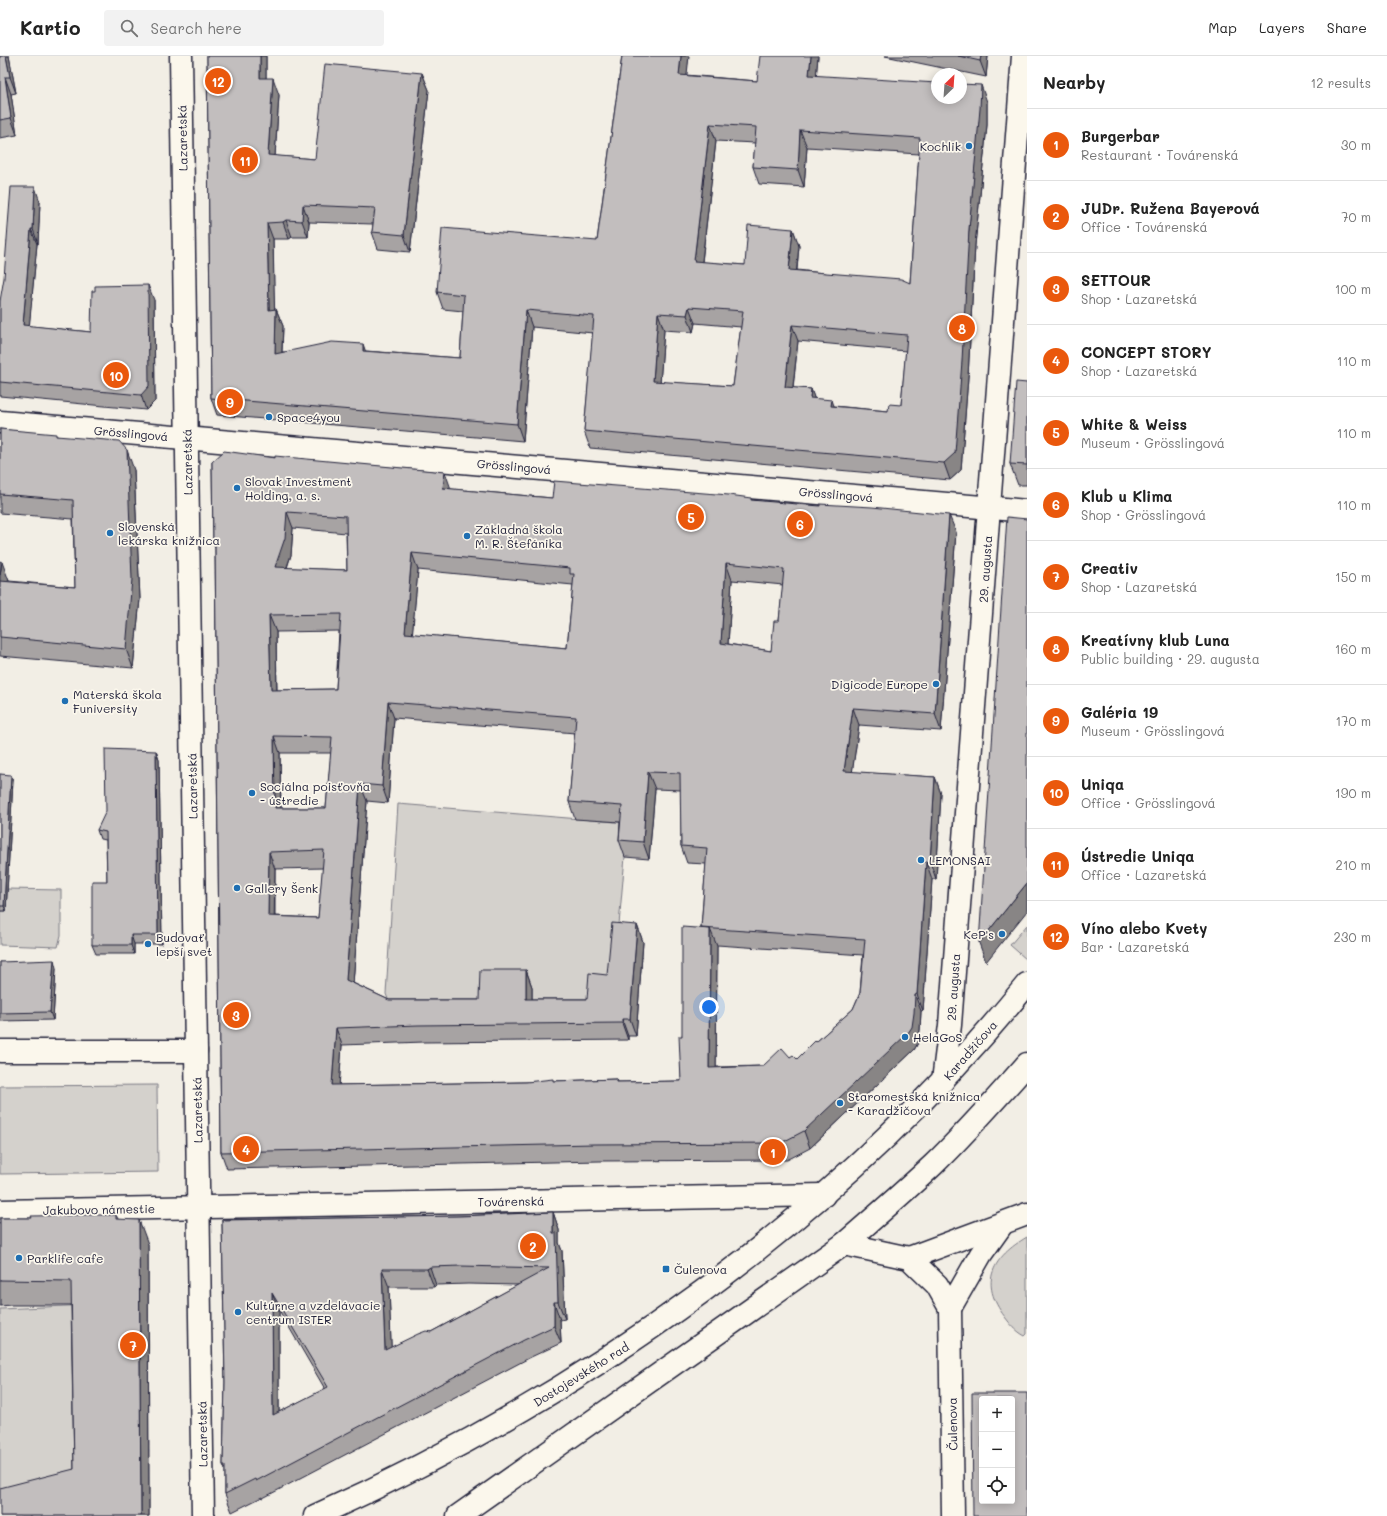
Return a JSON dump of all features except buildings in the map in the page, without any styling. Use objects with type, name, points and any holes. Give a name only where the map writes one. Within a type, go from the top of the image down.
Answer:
[{"type":"street","name":"Lazaretská","points":[[181,56],[203,1516]]},
{"type":"street","name":"29. augusta","points":[[943,1081],[950,1025],[1023,56]]},
{"type":"street","name":"Grösslingová","points":[[0,422],[1027,511]]},
{"type":"street","name":"Karadžičova","points":[[824,1195],[943,1081],[1027,984]]},
{"type":"street","points":[[0,1051],[196,1050]]},
{"type":"street","points":[[458,1516],[844,1244],[934,1164],[976,1121],[1027,1064]]},
{"type":"street","name":"Továrenská","points":[[198,1207],[824,1195]]},
{"type":"street","name":"Dostojevského rad","points":[[315,1516],[377,1488],[485,1431],[569,1383],[642,1334],[756,1251],[824,1195]]},
{"type":"street","name":"Jakubovo námestie","points":[[0,1211],[198,1207]]},
{"type":"street","points":[[844,1244],[909,1258],[1027,1214]]},
{"type":"street","points":[[950,1308],[981,1254],[1003,1222]]},
{"type":"street","name":"Čulenova","points":[[909,1258],[937,1285],[950,1308],[953,1516]]},
{"type":"shaded area","points":[[398,804],[628,823],[613,992],[593,1015],[395,1017],[386,994]]},
{"type":"shaded area","points":[[7,889],[61,890],[61,935],[58,947],[0,945],[0,911],[6,911]]},
{"type":"shaded area","points":[[1027,925],[1027,960],[1010,945]]},
{"type":"shaded area","points":[[157,1085],[158,1172],[0,1174],[0,1086]]},
{"type":"shaded area","points":[[1027,1237],[1027,1334],[1025,1336],[1019,1332],[1005,1317],[992,1293],[991,1282],[993,1271],[1005,1253]]},
{"type":"shaded area","points":[[89,1305],[83,1487],[0,1508],[0,1309]]},
{"type":"place","name":"Víno alebo Kvety","points":[[218,81]]},
{"type":"place","name":"Kochlik","points":[[969,146]]},
{"type":"place","name":"Ústredie Uniqa","points":[[245,160]]},
{"type":"place","name":"Kreatívny klub Luna","points":[[962,328]]},
{"type":"place","name":"Uniqa","points":[[116,375]]},
{"type":"place","name":"Galéria 19","points":[[230,402]]},
{"type":"place","name":"Space4you","points":[[269,417]]},
{"type":"place","name":"Slovak Investment Holding, a. s.","points":[[237,488]]},
{"type":"place","name":"White & Weiss","points":[[691,517]]},
{"type":"place","name":"Klub u Klima","points":[[800,524]]},
{"type":"place","name":"Slovenská lekárska knižnica","points":[[110,533]]},
{"type":"place","name":"Základná škola M. R. Štefánika","points":[[467,536]]},
{"type":"place","name":"Digicode Europe","points":[[936,684]]},
{"type":"place","name":"Materská škola Funiversity","points":[[65,701]]},
{"type":"place","name":"Sociálna poisťovňa - ústredie","points":[[252,793]]},
{"type":"place","name":"LEMONSAI","points":[[921,860]]},
{"type":"place","name":"Gallery Šenk","points":[[237,888]]},
{"type":"place","name":"KeP's","points":[[1002,934]]},
{"type":"place","name":"Budovať lepší svet","points":[[148,944]]},
{"type":"place","name":"SETTOUR","points":[[236,1015]]},
{"type":"place","name":"HelaGoS","points":[[905,1037]]},
{"type":"place","name":"Staromestská knižnica - Karadžičova","points":[[840,1103]]},
{"type":"place","name":"CONCEPT STORY","points":[[246,1149]]},
{"type":"place","name":"Burgerbar","points":[[773,1152]]},
{"type":"place","name":"JUDr. Ružena Bayerová","points":[[533,1246]]},
{"type":"place","name":"Parklife cafe","points":[[19,1258]]},
{"type":"place","name":"Čulenova","points":[[666,1269]]},
{"type":"place","name":"Kultúrne a vzdelávacie centrum ISTER","points":[[238,1312]]},
{"type":"place","name":"Creativ","points":[[133,1345]]}]
